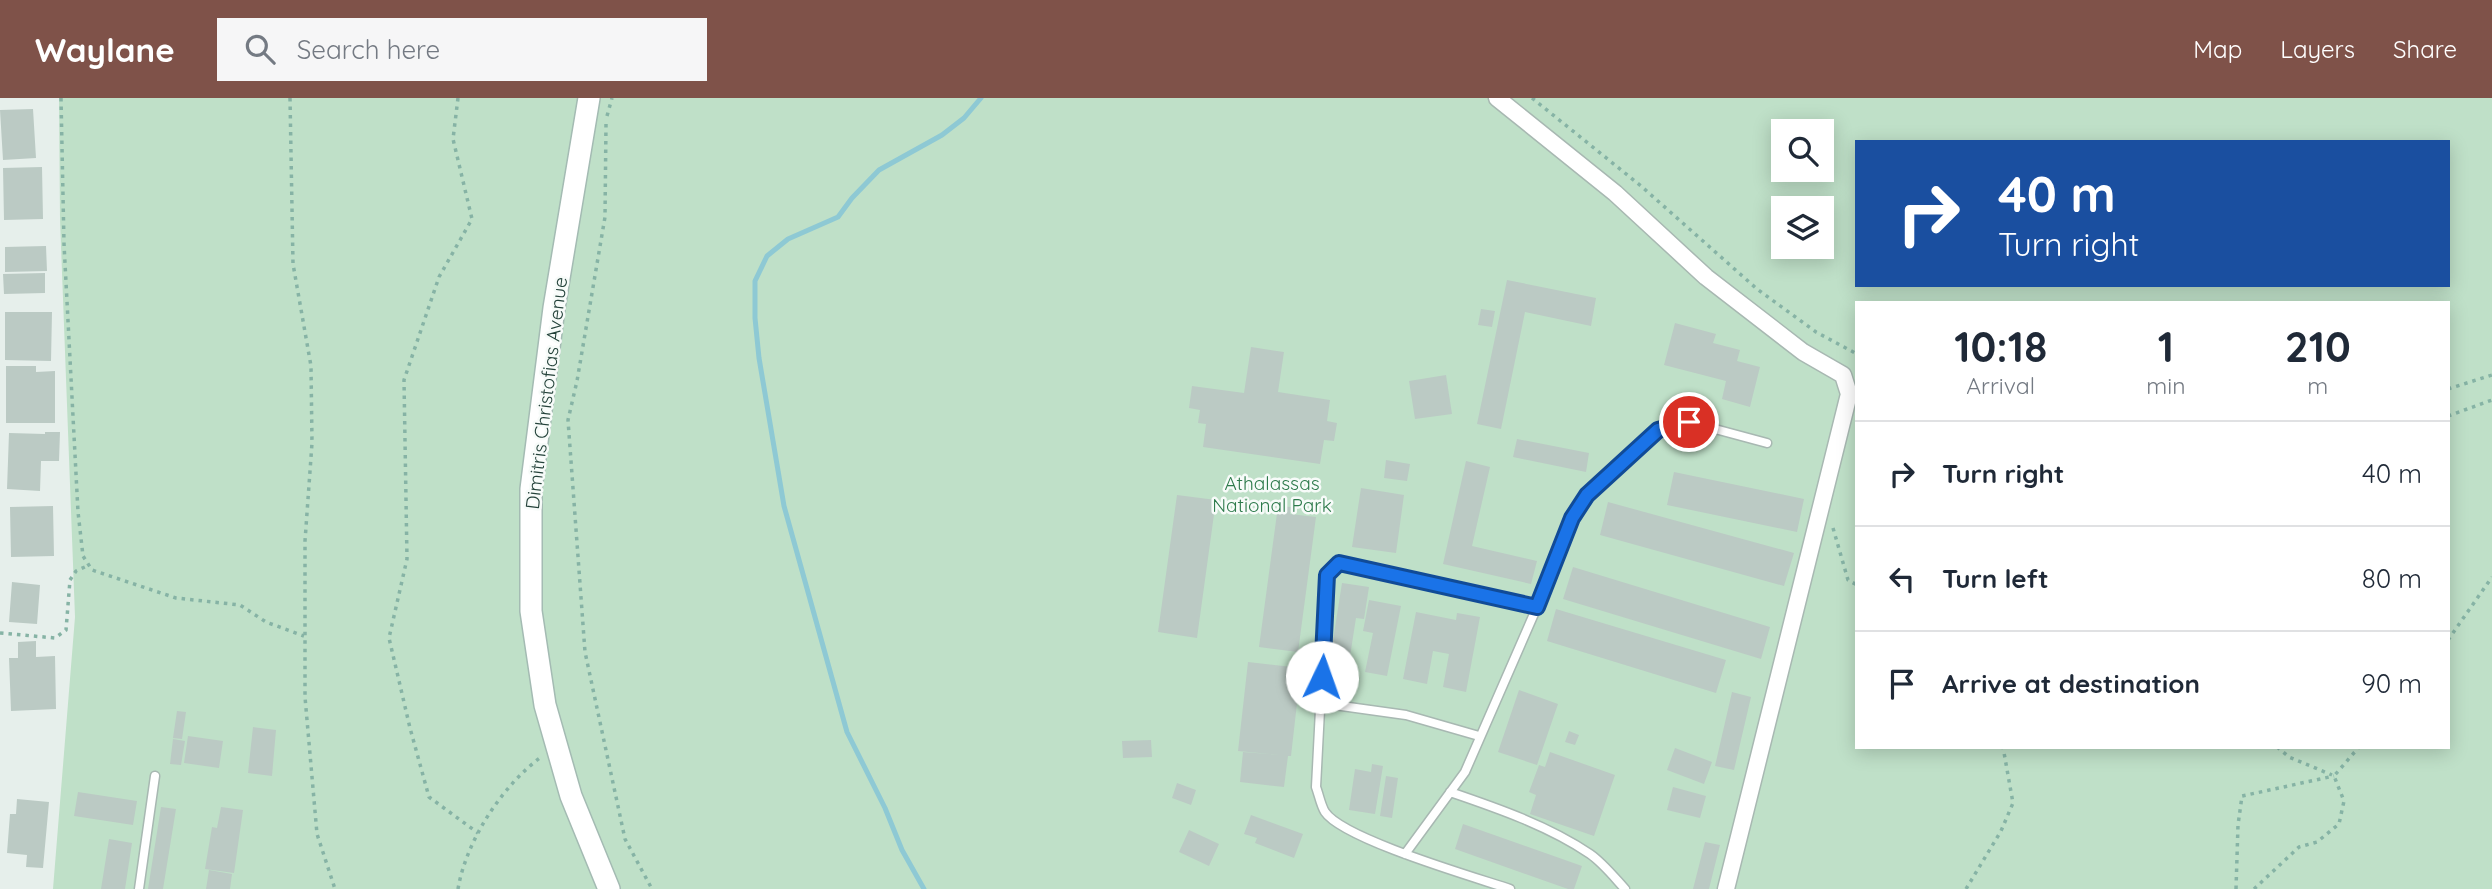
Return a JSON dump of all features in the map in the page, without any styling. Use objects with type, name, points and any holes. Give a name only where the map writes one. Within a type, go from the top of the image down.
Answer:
[{"type":"main road","name":"Dimitris Christofias Avenue","points":[[589,98],[554,308],[531,489],[531,611],[545,705],[571,796],[609,889]]},
{"type":"street","points":[[1497,98],[1615,193],[1706,277],[1803,352],[1843,374],[1849,394],[1726,889]]},
{"type":"lane","points":[[1405,854],[1465,772],[1537,607],[1572,518],[1587,495],[1658,430],[1689,422],[1767,443]]},
{"type":"lane","points":[[1510,889],[1405,854],[1339,826],[1325,812],[1316,787],[1327,575],[1339,563],[1537,607]]},
{"type":"lane","points":[[1320,703],[1406,715],[1479,736]]},
{"type":"lane","points":[[139,889],[155,776]]},
{"type":"lane","points":[[1450,792],[1486,804],[1564,838],[1592,856],[1625,889]]},
{"type":"path","points":[[61,98],[64,244],[78,512],[83,556],[87,566],[106,576],[176,598],[240,605],[266,622],[304,636]]},
{"type":"path","points":[[290,98],[293,264],[311,366],[312,443],[305,541],[305,697],[317,834],[335,889]]},
{"type":"path","points":[[458,98],[453,139],[472,219],[439,276],[404,380],[407,559],[389,638],[429,797],[478,832]]},
{"type":"path","points":[[612,98],[606,122],[605,217],[577,382],[568,419],[585,652],[625,839],[652,889]]},
{"type":"path","points":[[1532,98],[1641,186],[1757,289],[1816,332],[1855,353]]},
{"type":"path","points":[[2450,388],[2492,375]]},
{"type":"path","points":[[2450,415],[2492,400]]},
{"type":"path","points":[[1822,500],[1848,580],[1855,584]]},
{"type":"path","points":[[0,633],[55,638],[66,630],[70,580],[76,571],[87,566]]},
{"type":"path","points":[[2450,637],[2492,577]]},
{"type":"path","points":[[458,889],[478,832],[497,802],[524,770],[557,747]]},
{"type":"path","points":[[1966,889],[2001,831],[2013,803],[2003,749]]},
{"type":"path","points":[[2254,889],[2299,847],[2317,842],[2339,824],[2344,802],[2334,776],[2290,757],[2280,749]]},
{"type":"path","points":[[2236,889],[2238,825],[2242,796],[2334,776],[2356,749]]},
{"type":"green space","name":"Athalassas National Park","points":[[59,98],[2492,98],[2492,889],[53,889],[75,617],[60,219]]},
{"type":"building","points":[[33,109],[36,158],[3,160],[0,110]]},
{"type":"building","points":[[42,167],[43,219],[4,220],[3,168]]},
{"type":"building","points":[[46,246],[47,271],[5,272],[5,247]]},
{"type":"building","points":[[45,273],[45,293],[4,294],[3,274]]},
{"type":"building","points":[[1507,280],[1596,298],[1591,326],[1525,312],[1501,429],[1477,424]]},
{"type":"building","points":[[1481,309],[1495,311],[1492,327],[1478,325]]},
{"type":"building","points":[[5,312],[52,312],[51,361],[5,360]]},
{"type":"building","points":[[1675,323],[1716,334],[1713,343],[1740,350],[1737,361],[1760,367],[1750,407],[1722,399],[1726,381],[1664,365]]},
{"type":"building","points":[[1251,347],[1284,352],[1278,392],[1330,400],[1327,421],[1337,423],[1334,441],[1324,440],[1320,464],[1203,447],[1206,424],[1198,423],[1200,410],[1189,408],[1192,386],[1244,393]]},
{"type":"building","points":[[6,366],[36,366],[36,372],[55,371],[55,423],[6,423]]},
{"type":"building","points":[[1446,375],[1452,414],[1415,419],[1409,381]]},
{"type":"building","points":[[60,432],[59,461],[41,461],[40,491],[7,489],[9,433]]},
{"type":"building","points":[[1517,439],[1589,453],[1586,472],[1513,457]]},
{"type":"building","points":[[1386,460],[1410,464],[1407,481],[1384,478]]},
{"type":"building","points":[[1466,461],[1490,467],[1472,546],[1537,561],[1531,584],[1443,564]]},
{"type":"building","points":[[1674,472],[1804,499],[1797,532],[1667,505]]},
{"type":"building","points":[[1361,488],[1404,495],[1396,553],[1352,547]]},
{"type":"building","points":[[1177,495],[1216,500],[1197,638],[1158,632]]},
{"type":"building","points":[[1608,502],[1794,553],[1784,586],[1600,535]]},
{"type":"building","points":[[53,506],[54,556],[11,557],[10,507]]},
{"type":"building","points":[[1278,506],[1291,507],[1290,514],[1316,517],[1298,652],[1259,647]]},
{"type":"building","points":[[1573,567],[1770,627],[1761,659],[1563,599]]},
{"type":"building","points":[[12,582],[40,585],[37,624],[9,622]]},
{"type":"building","points":[[1342,583],[1369,587],[1364,619],[1356,618],[1348,669],[1329,666]]},
{"type":"building","points":[[1369,600],[1401,606],[1387,676],[1365,672],[1373,633],[1363,631]]},
{"type":"building","points":[[1556,609],[1726,660],[1716,693],[1547,641]]},
{"type":"building","points":[[1416,612],[1456,620],[1457,613],[1480,617],[1466,692],[1443,687],[1449,654],[1433,651],[1427,684],[1403,679]]},
{"type":"building","points":[[36,641],[36,657],[55,656],[56,709],[11,711],[9,658],[18,658],[18,642]]},
{"type":"building","points":[[1248,662],[1301,668],[1291,756],[1288,756],[1284,787],[1240,782],[1243,752],[1280,755],[1238,751]]},
{"type":"building","points":[[1519,690],[1558,704],[1537,765],[1498,752]]},
{"type":"building","points":[[1732,692],[1751,697],[1734,770],[1715,766]]},
{"type":"building","points":[[177,711],[186,712],[182,739],[173,738]]},
{"type":"building","points":[[253,727],[276,730],[272,776],[248,773]]},
{"type":"building","points":[[1569,731],[1579,735],[1575,745],[1565,742]]},
{"type":"building","points":[[188,736],[223,741],[219,768],[184,763]]},
{"type":"building","points":[[173,739],[185,741],[181,765],[170,764]]},
{"type":"building","points":[[1151,740],[1152,757],[1123,758],[1122,741]]},
{"type":"building","points":[[1675,748],[1712,762],[1704,784],[1667,770]]},
{"type":"building","points":[[1550,752],[1615,775],[1594,836],[1530,814],[1536,795],[1529,792],[1539,765],[1545,767]]},
{"type":"building","points":[[1372,764],[1383,766],[1375,814],[1349,810],[1355,769],[1371,772]]},
{"type":"building","points":[[1386,776],[1398,778],[1392,818],[1380,816]]},
{"type":"building","points":[[1177,783],[1196,790],[1191,805],[1172,798]]},
{"type":"building","points":[[1673,787],[1706,796],[1700,818],[1667,810]]},
{"type":"building","points":[[78,792],[137,801],[133,825],[74,816]]},
{"type":"building","points":[[17,799],[49,802],[43,868],[26,867],[27,855],[7,853],[10,814],[16,814]]},
{"type":"building","points":[[161,807],[176,809],[163,889],[148,889]]},
{"type":"building","points":[[221,807],[243,810],[234,873],[205,869],[212,827],[217,828]]},
{"type":"building","points":[[1251,815],[1303,834],[1294,858],[1255,843],[1257,838],[1244,834]]},
{"type":"building","points":[[1463,824],[1582,866],[1574,889],[1455,849]]},
{"type":"building","points":[[1189,830],[1219,844],[1209,866],[1179,852]]},
{"type":"building","points":[[109,839],[132,843],[125,889],[101,889]]},
{"type":"building","points":[[1705,842],[1720,845],[1709,889],[1693,889]]},
{"type":"building","points":[[209,870],[232,874],[230,889],[206,889]]},
{"type":"waterway","points":[[924,889],[902,850],[885,808],[847,732],[784,506],[759,358],[755,281],[767,256],[788,239],[838,217],[879,170],[942,135],[964,118],[981,98]]},
{"type":"route","points":[[1322,677],[1327,575],[1339,563],[1537,607],[1572,518],[1587,495],[1658,430],[1689,422]]}]
